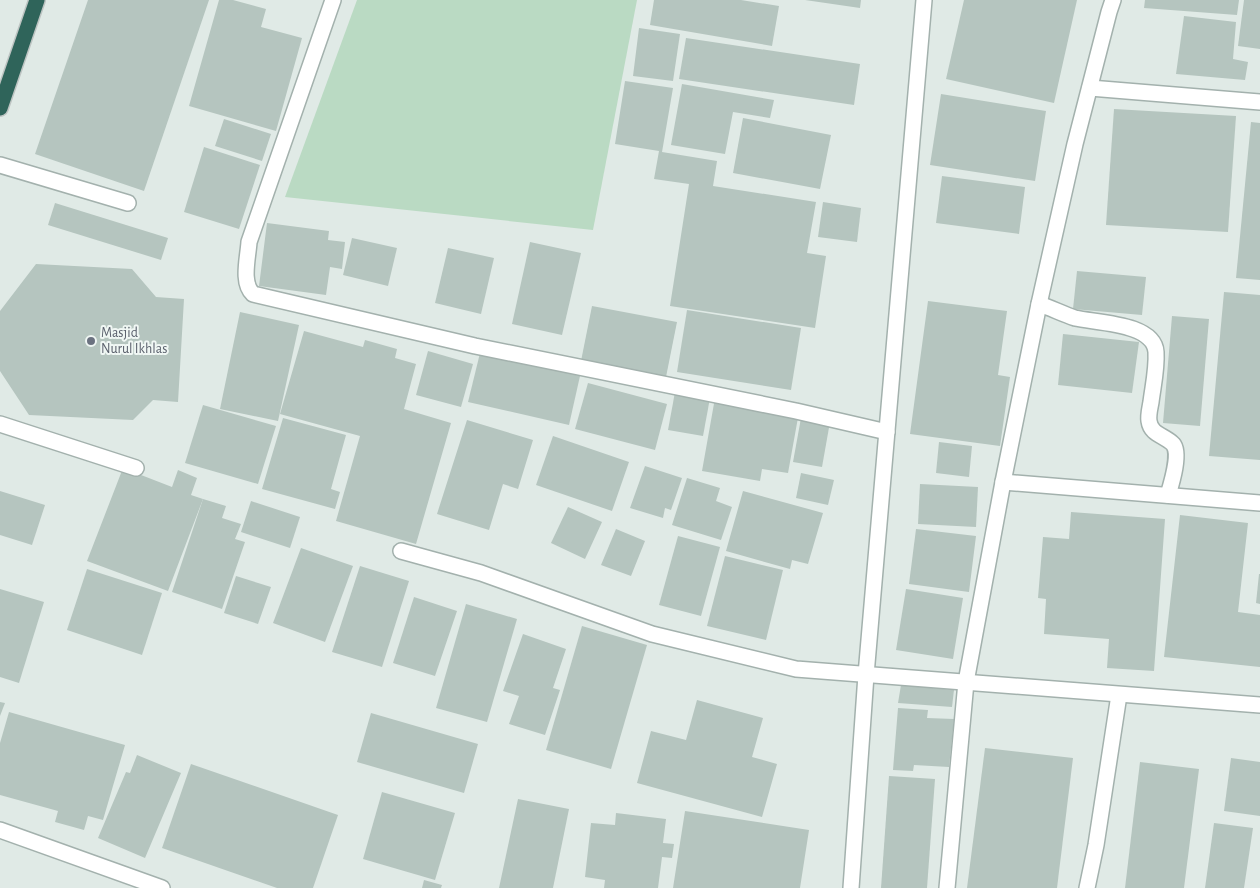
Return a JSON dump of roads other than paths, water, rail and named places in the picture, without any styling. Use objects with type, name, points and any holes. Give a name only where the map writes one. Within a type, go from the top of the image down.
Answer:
[{"type":"highway","points":[[0,108],[37,0]]},
{"type":"street","points":[[334,0],[249,242],[246,282],[248,289],[253,294],[475,346],[796,411],[887,432]]},
{"type":"street","points":[[851,888],[866,675],[924,0]]},
{"type":"street","points":[[947,888],[966,682],[1003,482],[1039,304],[1075,144],[1109,12],[1114,0]]},
{"type":"street","points":[[1090,88],[1260,102]]},
{"type":"street","points":[[0,165],[128,203]]},
{"type":"street","points":[[1039,304],[1074,318],[1108,323],[1142,332],[1154,342],[1156,352],[1155,368],[1148,419],[1154,431],[1173,444],[1175,448],[1175,471],[1168,495]]},
{"type":"street","points":[[0,424],[136,468]]},
{"type":"street","points":[[1003,482],[1260,503]]},
{"type":"street","points":[[400,551],[481,573],[652,634],[796,669],[1260,705]]},
{"type":"street","points":[[1086,888],[1096,845],[1119,695]]},
{"type":"street","points":[[0,830],[162,888]]},
{"type":"place","name":"Masjid Nurul Ikhlas","points":[[91,341]]}]
